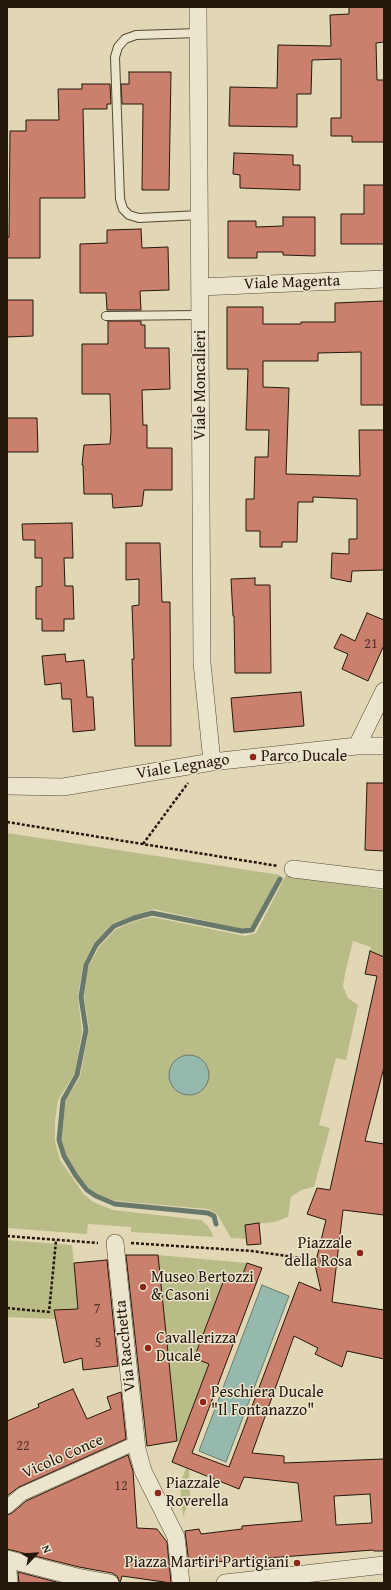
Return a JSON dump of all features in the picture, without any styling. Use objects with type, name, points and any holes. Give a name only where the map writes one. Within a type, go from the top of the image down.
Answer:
[{"type":"street","name":"Viale Moncalieri","points":[[198,7],[202,663],[212,762]]},
{"type":"street","name":"Viale Magenta","points":[[200,287],[384,279]]},
{"type":"street","points":[[357,746],[384,691]]},
{"type":"street","name":"Viale Legnago","points":[[7,786],[63,787],[212,762],[357,746],[384,746]]},
{"type":"street","points":[[293,869],[384,880]]},
{"type":"street","name":"Via Racchetta","points":[[115,1243],[136,1446]]},
{"type":"street","points":[[136,1446],[143,1471],[176,1537],[182,1572]]},
{"type":"street","name":"Vicolo Conce","points":[[7,1507],[22,1494],[136,1446]]},
{"type":"street","points":[[9,1583],[7,1559],[77,1577],[110,1583]]},
{"type":"street","points":[[225,1583],[384,1565]]},
{"type":"lane","points":[[199,33],[136,36],[125,39],[118,47],[115,57],[120,199],[123,208],[129,214],[139,218],[200,215]]},
{"type":"lane","points":[[106,316],[200,315]]},
{"type":"path","points":[[143,844],[190,780]]},
{"type":"path","points":[[7,822],[293,869]]},
{"type":"path","points":[[7,1236],[56,1241],[252,1251],[336,1263]]},
{"type":"path","points":[[7,1308],[49,1312],[56,1241]]},
{"type":"green space","points":[[7,833],[280,875],[253,926],[244,929],[153,909],[113,923],[93,944],[83,965],[78,997],[82,1032],[75,1073],[58,1100],[55,1121],[55,1141],[60,1160],[83,1193],[93,1202],[113,1210],[201,1220],[208,1226],[214,1237],[131,1232],[131,1227],[88,1224],[87,1234],[7,1228]]},
{"type":"green space","points":[[286,875],[384,890],[384,957],[370,951],[371,947],[353,941],[345,974],[343,986],[348,998],[358,1005],[346,1060],[336,1058],[319,1125],[330,1128],[314,1187],[301,1190],[291,1197],[288,1217],[275,1222],[245,1225],[246,1239],[231,1238],[217,1214],[208,1209],[116,1201],[97,1194],[90,1189],[80,1177],[66,1156],[61,1138],[62,1121],[66,1100],[80,1077],[89,1029],[84,997],[88,968],[99,947],[116,929],[135,921],[152,917],[245,936],[256,933]],"holes":[[[193,1055],[205,1062],[208,1068],[201,1091],[188,1095]]]},
{"type":"green space","points":[[7,1240],[72,1245],[78,1309],[54,1310],[56,1319],[7,1317]]},
{"type":"green space","points":[[158,1255],[247,1263],[240,1282],[225,1277],[194,1357],[209,1364],[180,1441],[177,1441]]},
{"type":"green space","points":[[186,1468],[189,1469],[190,1498],[183,1517],[180,1484]]},
{"type":"water","points":[[185,1055],[193,1055],[200,1058],[206,1064],[209,1075],[206,1086],[200,1092],[193,1095],[185,1095],[178,1092],[172,1086],[169,1079],[169,1071],[172,1064],[178,1058]]},
{"type":"water","name":"Peschiera Ducale \"Il Fontanazzo\"","points":[[262,1285],[289,1296],[226,1462],[199,1451]]},
{"type":"building","points":[[349,7],[384,7],[384,42],[376,43],[377,80],[384,80],[384,142],[352,142],[352,136],[331,136],[331,118],[341,118],[341,59],[312,60],[311,94],[297,94],[297,127],[229,126],[230,87],[277,88],[278,45],[331,46],[330,15],[349,14]]},
{"type":"building","points":[[129,72],[171,72],[169,190],[142,190],[143,104],[122,104],[121,84],[129,84]]},
{"type":"building","points":[[82,84],[110,84],[111,104],[107,104],[107,109],[83,109],[85,198],[40,198],[40,258],[7,258],[7,237],[9,237],[10,131],[26,131],[26,120],[59,120],[58,89],[82,89]]},
{"type":"building","points":[[234,153],[293,155],[293,165],[300,165],[300,190],[240,188],[240,175],[233,174]]},
{"type":"building","points":[[364,185],[384,185],[384,244],[341,244],[341,214],[364,214]]},
{"type":"building","points":[[283,217],[315,217],[315,256],[283,255],[283,252],[257,252],[257,258],[228,258],[228,221],[256,221],[256,227],[283,226]]},
{"type":"building","points":[[141,229],[142,248],[168,247],[169,290],[140,291],[141,310],[107,310],[106,293],[80,293],[80,244],[107,243],[107,230]]},
{"type":"building","points":[[7,300],[33,300],[33,336],[7,337]]},
{"type":"building","points":[[384,301],[384,405],[361,405],[361,352],[318,353],[318,361],[263,361],[263,387],[289,388],[286,474],[360,476],[359,430],[384,430],[384,570],[352,571],[351,582],[331,578],[332,553],[349,554],[349,539],[357,539],[357,499],[313,497],[313,502],[298,502],[297,542],[282,542],[282,547],[260,547],[260,531],[246,531],[246,499],[254,499],[255,457],[268,457],[269,430],[246,430],[248,369],[227,369],[227,307],[263,307],[263,324],[301,324],[301,322],[335,322],[335,303]]},
{"type":"building","points":[[108,321],[141,321],[141,325],[145,325],[145,348],[169,348],[170,389],[142,390],[143,425],[147,425],[147,448],[172,448],[172,490],[144,490],[142,506],[113,508],[112,494],[84,494],[82,465],[84,445],[110,444],[111,431],[110,394],[82,394],[82,344],[108,344]]},
{"type":"building","points":[[7,418],[37,418],[38,452],[7,452]]},
{"type":"building","points":[[72,523],[73,558],[64,558],[65,586],[73,586],[74,619],[64,619],[64,631],[42,631],[42,619],[36,619],[36,587],[42,586],[42,558],[35,558],[35,540],[23,540],[22,524]]},
{"type":"building","points":[[126,543],[160,543],[162,602],[170,602],[171,746],[135,746],[132,606],[139,605],[139,579],[126,580]]},
{"type":"building","points":[[255,578],[255,585],[270,585],[271,673],[235,673],[234,616],[231,579]]},
{"type":"building","points":[[367,613],[384,620],[384,645],[368,681],[342,669],[348,654],[334,648],[341,634],[355,641]]},
{"type":"building","points":[[65,654],[66,662],[84,660],[87,697],[93,697],[95,730],[73,732],[71,699],[62,699],[61,683],[45,685],[42,656]]},
{"type":"building","points":[[301,692],[304,726],[234,732],[231,698]]},
{"type":"building","points":[[367,783],[384,783],[384,851],[365,850]]},
{"type":"building","points":[[370,951],[384,957],[384,1067],[365,1141],[384,1144],[384,1215],[343,1210],[332,1302],[384,1310],[384,1359],[347,1351],[342,1367],[315,1354],[318,1348],[294,1336],[252,1453],[284,1456],[284,1463],[384,1459],[384,1551],[373,1550],[189,1564],[185,1531],[199,1529],[201,1534],[242,1529],[242,1526],[302,1521],[298,1483],[244,1477],[239,1489],[172,1462],[209,1364],[194,1358],[225,1277],[240,1282],[247,1263],[262,1268],[192,1453],[229,1467],[299,1282],[321,1291],[315,1265],[326,1220],[307,1214],[317,1188],[330,1190],[377,976],[365,974]],"holes":[[[370,1494],[372,1523],[336,1525],[334,1496]]]},
{"type":"building","points":[[259,1223],[261,1244],[247,1245],[245,1225]]},
{"type":"building","name":"Cavallerizza Ducale","points":[[126,1255],[158,1255],[177,1441],[147,1446]]},
{"type":"building","points":[[107,1260],[118,1366],[83,1370],[82,1358],[64,1363],[54,1310],[78,1309],[74,1263]]},
{"type":"building","points":[[73,1389],[87,1419],[111,1409],[107,1397],[121,1392],[126,1439],[19,1487],[7,1496],[7,1421],[39,1407],[38,1404]]},
{"type":"building","points":[[128,1455],[133,1471],[137,1528],[157,1529],[167,1542],[171,1583],[122,1576],[120,1583],[117,1576],[112,1573],[79,1567],[7,1549],[7,1515],[12,1513],[26,1501]]},
{"type":"building","points":[[18,1572],[60,1583],[19,1583]]},
{"type":"waterway","points":[[216,1224],[214,1216],[208,1213],[115,1204],[96,1196],[87,1190],[76,1176],[64,1156],[59,1140],[63,1100],[77,1075],[86,1030],[81,997],[86,965],[96,945],[114,926],[152,913],[242,931],[252,930],[280,879]]},
{"type":"place","name":"Parco Ducale","points":[[253,757]]},
{"type":"place","name":"Piazzale della Rosa","points":[[360,1253]]},
{"type":"place","name":"Museo Bertozzi & Casoni","points":[[143,1287]]},
{"type":"place","name":"Cavallerizza Ducale","points":[[148,1348]]},
{"type":"place","name":"Peschiera Ducale \"Il Fontanazzo\"","points":[[203,1402]]},
{"type":"place","name":"Piazzale Roverella","points":[[158,1493]]},
{"type":"place","name":"Piazza Martiri Partigiani","points":[[297,1563]]}]
